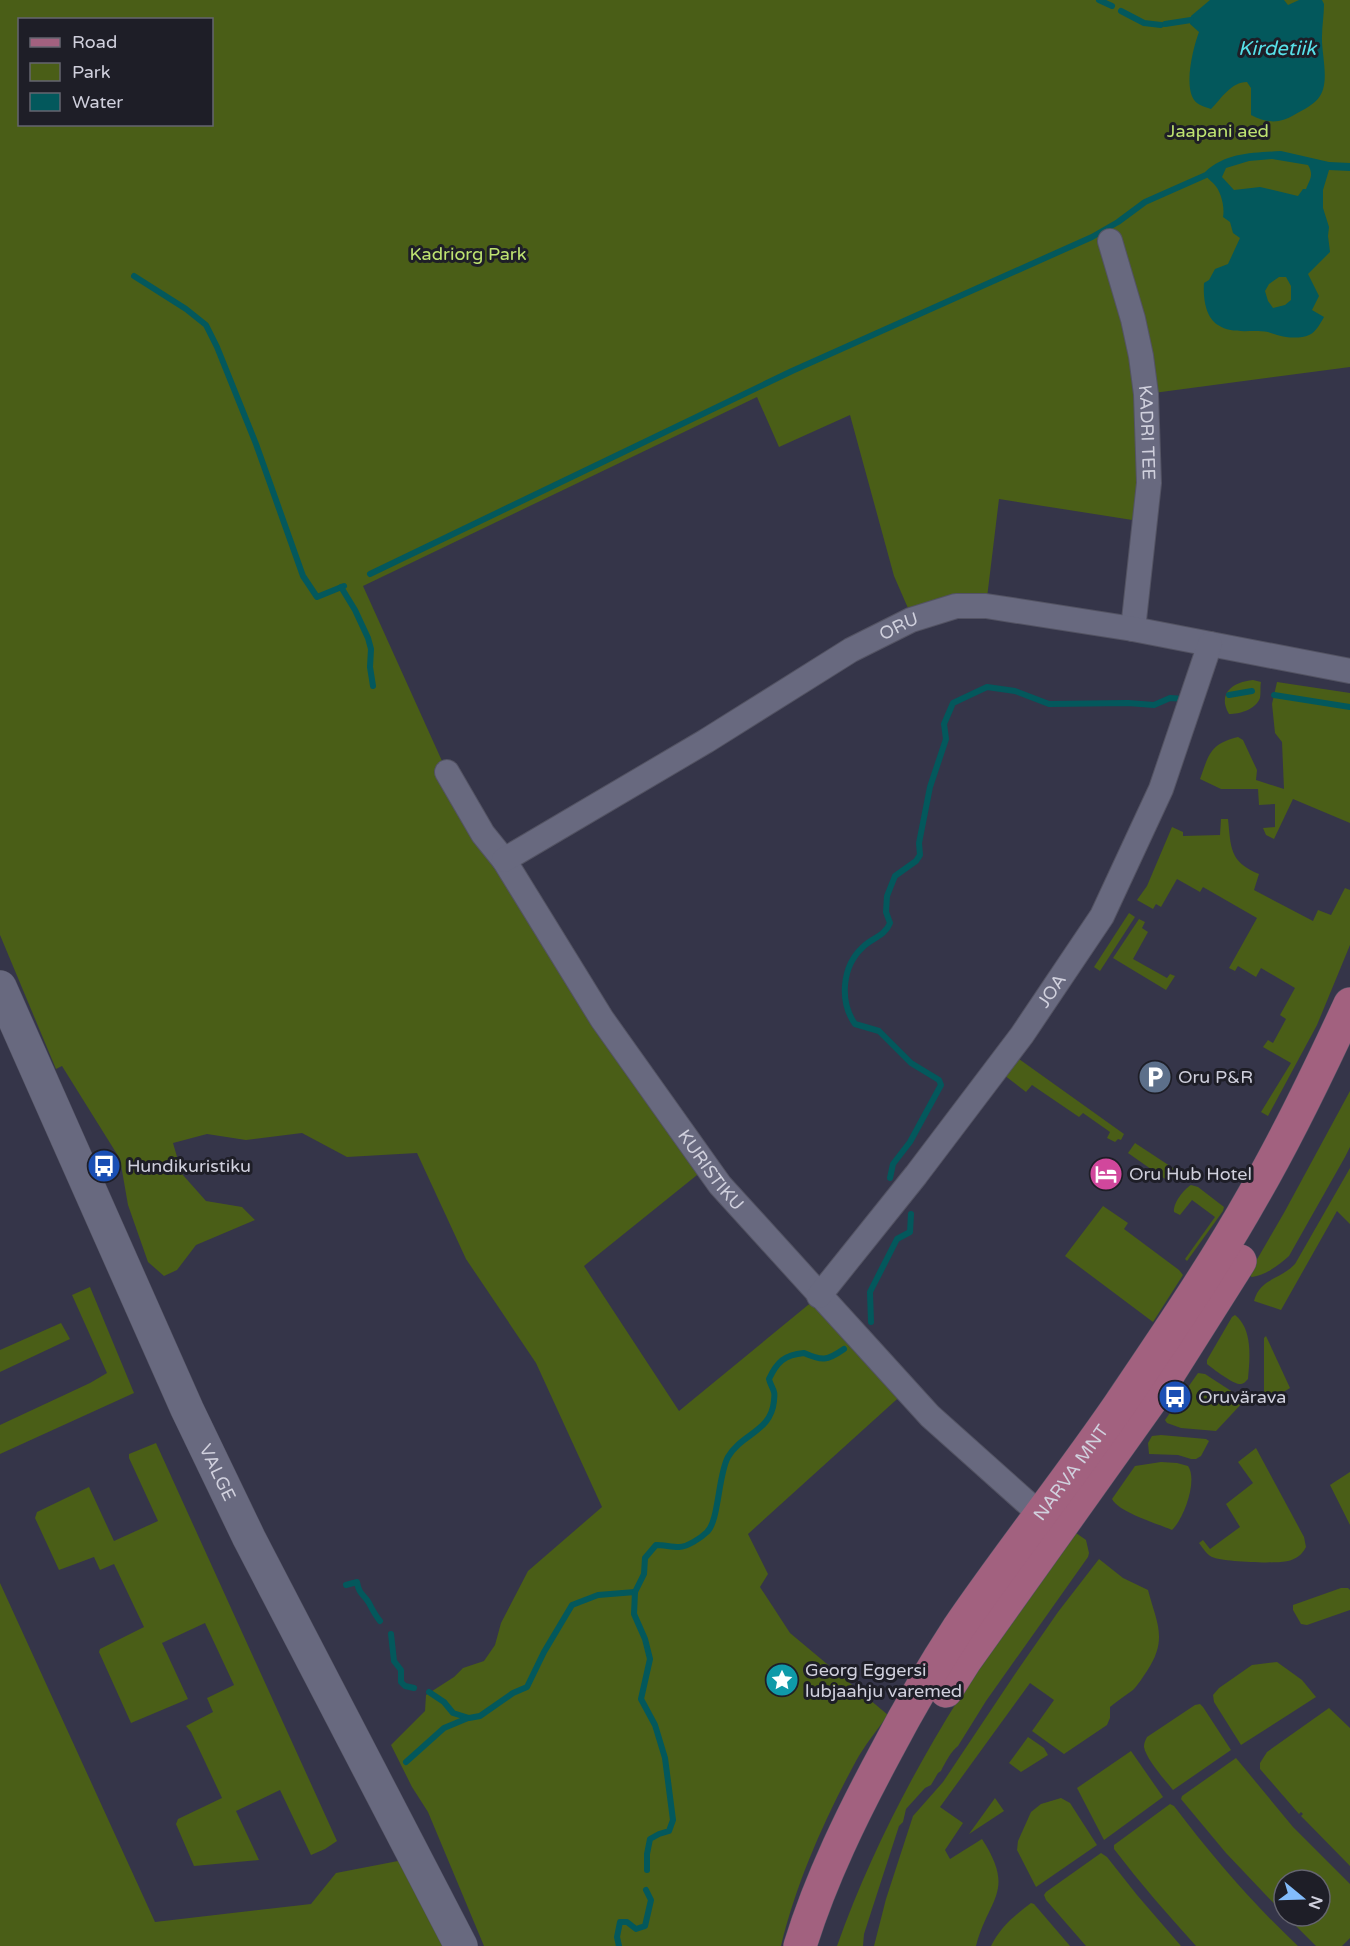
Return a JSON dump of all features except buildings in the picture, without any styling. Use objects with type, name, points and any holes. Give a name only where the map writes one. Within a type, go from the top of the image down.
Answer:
[{"type":"main road","name":"NARVA MNT","points":[[823,1946],[837,1904],[860,1853],[936,1706],[1119,1405],[1203,1279],[1248,1204],[1323,1062],[1350,1004]]},
{"type":"main road","name":"NARVA MNT","points":[[800,1946],[808,1918],[836,1851],[862,1796],[913,1702],[959,1628],[1049,1523],[1161,1386],[1273,1206],[1350,1057]]},
{"type":"street","name":"KADRI TEE","points":[[1110,241],[1133,319],[1146,394],[1149,483],[1133,629]]},
{"type":"street","name":"ORU","points":[[504,860],[706,741],[851,650],[911,620],[956,606],[986,606],[1133,629],[1350,671]]},
{"type":"street","name":"JOA","points":[[819,1296],[916,1175],[1022,1035],[1102,916],[1161,789],[1210,644]]},
{"type":"street","name":"KURISTIKU","points":[[447,772],[483,834],[504,860],[602,1019],[720,1185],[930,1416],[1049,1523]]},
{"type":"street","name":"VALGE","points":[[0,987],[202,1440],[254,1548],[460,1946]]},
{"type":"green space","points":[[0,0],[1350,0],[1350,367],[1146,394],[1145,522],[999,499],[986,606],[911,615],[894,576],[850,415],[779,447],[757,397],[363,586],[447,772],[707,1167],[584,1266],[679,1411],[819,1296],[906,1391],[748,1534],[768,1574],[760,1587],[790,1633],[888,1715],[856,1761],[833,1805],[803,1875],[781,1946],[484,1946],[428,1812],[412,1787],[391,1745],[425,1711],[426,1695],[454,1677],[463,1668],[484,1661],[495,1645],[501,1623],[528,1571],[602,1507],[536,1363],[466,1259],[417,1153],[347,1157],[302,1133],[246,1140],[207,1134],[173,1143],[182,1174],[206,1201],[242,1207],[255,1220],[196,1245],[177,1270],[164,1276],[148,1262],[128,1205],[120,1159],[62,1066],[56,1069],[0,935]]},
{"type":"green space","points":[[1253,680],[1261,682],[1258,702],[1247,710],[1229,714],[1225,700],[1229,690],[1239,683]]},
{"type":"green space","points":[[1277,682],[1350,693],[1350,823],[1293,799],[1274,839],[1266,835],[1263,828],[1275,827],[1275,804],[1259,805],[1258,789],[1221,789],[1200,779],[1212,751],[1222,743],[1238,737],[1243,740],[1257,770],[1256,780],[1284,789],[1282,742],[1275,733],[1272,704]]},
{"type":"green space","points":[[1221,819],[1228,819],[1231,846],[1237,859],[1259,874],[1254,890],[1313,921],[1318,910],[1331,915],[1345,888],[1350,890],[1350,945],[1317,1025],[1268,1116],[1261,1112],[1291,1063],[1263,1047],[1268,1040],[1273,1043],[1286,1019],[1280,1015],[1295,988],[1261,968],[1256,977],[1238,966],[1235,971],[1229,968],[1257,918],[1203,887],[1200,892],[1177,879],[1161,907],[1156,904],[1153,909],[1137,900],[1147,886],[1172,827],[1183,832],[1183,836],[1220,835]]},
{"type":"green space","points":[[1129,913],[1135,917],[1100,971],[1094,967]]},
{"type":"green space","points":[[1139,919],[1145,922],[1142,928],[1148,932],[1133,959],[1167,978],[1170,974],[1175,976],[1166,990],[1113,958]]},
{"type":"green space","points":[[1019,1059],[1124,1134],[1121,1140],[1118,1139],[1115,1142],[1107,1138],[1110,1132],[1083,1113],[1079,1117],[1032,1085],[1026,1092],[1004,1075]]},
{"type":"green space","points":[[1350,1091],[1350,1147],[1345,1157],[1289,1256],[1262,1274],[1252,1277],[1248,1275],[1285,1211]]},
{"type":"green space","points":[[1135,1143],[1176,1170],[1168,1181],[1128,1153]]},
{"type":"green space","points":[[1350,1168],[1350,1224],[1337,1211],[1281,1310],[1254,1301],[1257,1293],[1266,1283],[1295,1264]]},
{"type":"green space","points":[[1191,1185],[1198,1187],[1224,1207],[1187,1261],[1185,1259],[1215,1217],[1192,1200],[1180,1215],[1174,1212],[1180,1197]]},
{"type":"green space","points":[[1103,1206],[1128,1223],[1124,1229],[1183,1275],[1153,1322],[1065,1256]]},
{"type":"green space","points":[[90,1287],[134,1393],[0,1454],[0,1425],[107,1373],[72,1295]]},
{"type":"green space","points":[[1235,1315],[1245,1328],[1249,1345],[1248,1379],[1241,1384],[1227,1379],[1207,1364],[1207,1360]]},
{"type":"green space","points":[[61,1323],[70,1339],[0,1372],[0,1350]]},
{"type":"green space","points":[[1266,1336],[1290,1388],[1264,1404],[1264,1338]]},
{"type":"green space","points":[[1198,1373],[1205,1374],[1245,1400],[1216,1431],[1181,1428],[1165,1420]]},
{"type":"green space","points":[[1152,1436],[1209,1441],[1201,1456],[1196,1459],[1178,1455],[1149,1454],[1148,1443]]},
{"type":"green space","points":[[156,1443],[337,1841],[311,1855],[280,1790],[236,1811],[259,1860],[194,1866],[176,1824],[178,1819],[222,1798],[186,1726],[213,1712],[207,1698],[234,1685],[205,1623],[162,1643],[188,1699],[131,1723],[99,1652],[100,1649],[144,1627],[114,1564],[100,1570],[94,1557],[59,1570],[35,1518],[37,1512],[89,1487],[114,1541],[158,1521],[129,1458],[129,1454]]},
{"type":"green space","points":[[1256,1448],[1304,1537],[1306,1547],[1296,1558],[1282,1562],[1238,1561],[1212,1557],[1199,1543],[1203,1540],[1210,1549],[1240,1527],[1226,1504],[1253,1483],[1238,1462]]},
{"type":"green space","points":[[1161,1462],[1188,1466],[1191,1472],[1190,1490],[1185,1509],[1172,1530],[1122,1509],[1112,1499],[1135,1466]]},
{"type":"green space","points":[[1350,1472],[1350,1525],[1330,1485]]},
{"type":"green space","points":[[1076,1533],[1086,1540],[1088,1557],[986,1701],[931,1785],[925,1788],[906,1809],[864,1934],[863,1946],[837,1946],[862,1881],[924,1757],[969,1682]]},
{"type":"green space","points":[[1099,1559],[1123,1578],[1148,1590],[1159,1631],[1159,1640],[1147,1671],[1133,1690],[1110,1707],[1110,1718],[1107,1725],[1064,1754],[1032,1731],[1054,1700],[1030,1683],[940,1807],[963,1823],[945,1850],[950,1859],[982,1839],[997,1871],[997,1894],[976,1946],[874,1946],[886,1899],[913,1816],[943,1782],[1058,1612]]},
{"type":"green space","points":[[0,1583],[155,1922],[311,1904],[336,1873],[398,1861],[444,1946],[0,1946]]},
{"type":"green space","points":[[1341,1588],[1350,1590],[1350,1610],[1307,1625],[1301,1624],[1293,1610],[1293,1605]]},
{"type":"green space","points":[[1277,1662],[1302,1680],[1316,1697],[1241,1745],[1214,1702],[1213,1695],[1219,1688],[1252,1665]]},
{"type":"green space","points":[[1200,1704],[1231,1750],[1173,1790],[1145,1752],[1145,1742],[1147,1737]]},
{"type":"green space","points":[[1329,1708],[1350,1728],[1350,1866],[1301,1816],[1303,1814],[1301,1812],[1299,1814],[1260,1769],[1260,1763],[1267,1752]]},
{"type":"green space","points":[[1028,1737],[1044,1748],[1048,1755],[1021,1772],[1009,1763]]},
{"type":"green space","points":[[1131,1751],[1163,1797],[1104,1840],[1077,1788]]},
{"type":"green space","points":[[1236,1758],[1293,1827],[1350,1884],[1350,1938],[1342,1946],[1316,1946],[1298,1928],[1332,1928],[1332,1868],[1272,1868],[1272,1901],[1226,1853],[1181,1799],[1182,1796]]},
{"type":"green space","points":[[995,1798],[1004,1811],[969,1834]]},
{"type":"green space","points":[[1061,1798],[1070,1803],[1097,1845],[1036,1887],[1017,1850],[1018,1841],[1031,1812],[1041,1804]]},
{"type":"green space","points":[[1170,1804],[1174,1806],[1218,1861],[1272,1920],[1272,1928],[1279,1928],[1298,1946],[1196,1946],[1154,1899],[1114,1849],[1114,1845]]},
{"type":"green space","points":[[1101,1853],[1107,1857],[1181,1946],[1086,1946],[1046,1900],[1044,1895],[1046,1892]]},
{"type":"green space","points":[[1031,1903],[1070,1946],[991,1946],[1004,1927]]},
{"type":"water","name":"Kirdetiik","points":[[1210,0],[1284,0],[1288,5],[1299,0],[1322,0],[1324,4],[1322,43],[1325,75],[1323,90],[1318,99],[1289,118],[1272,121],[1251,115],[1251,88],[1247,82],[1231,88],[1211,109],[1197,103],[1190,89],[1189,79],[1199,32],[1190,24],[1191,16]]},
{"type":"water","points":[[1281,151],[1329,162],[1350,163],[1350,171],[1329,170],[1323,190],[1323,208],[1329,227],[1330,252],[1308,274],[1319,296],[1312,310],[1324,317],[1314,332],[1298,338],[1262,331],[1236,331],[1224,328],[1210,317],[1205,300],[1204,283],[1209,280],[1215,269],[1228,264],[1240,238],[1233,233],[1230,222],[1223,217],[1220,195],[1205,172],[1213,165],[1231,157]],"holes":[[[1272,159],[1308,165],[1311,174],[1306,189],[1303,189],[1298,196],[1260,187],[1234,190],[1222,177],[1226,168],[1249,161]],[[1279,277],[1286,277],[1291,286],[1291,300],[1285,305],[1273,308],[1265,291],[1269,284]]]},
{"type":"waterway","points":[[1099,0],[1112,6]]},
{"type":"waterway","points":[[1121,11],[1144,23],[1161,25]]},
{"type":"waterway","points":[[1165,24],[1191,20]]},
{"type":"waterway","points":[[370,574],[792,371],[1092,237],[1118,222],[1145,202],[1206,175]]},
{"type":"waterway","points":[[134,276],[186,309],[206,325],[256,444],[303,576],[317,597],[344,586]]},
{"type":"waterway","points":[[341,587],[368,638],[371,649],[370,667],[373,686]]},
{"type":"waterway","points":[[890,1178],[893,1164],[910,1142],[941,1085],[939,1080],[911,1063],[879,1031],[855,1024],[847,1005],[845,984],[856,955],[885,931],[890,923],[886,912],[887,896],[895,876],[916,861],[920,855],[919,843],[930,787],[946,739],[944,724],[953,703],[987,687],[1015,691],[1049,704],[1154,705],[1170,698],[1186,699]]},
{"type":"waterway","points":[[1229,695],[1252,691]]},
{"type":"waterway","points":[[1274,695],[1350,707]]},
{"type":"waterway","points":[[871,1322],[870,1292],[897,1239],[910,1232],[911,1214]]},
{"type":"waterway","points":[[647,1870],[650,1839],[669,1831],[673,1820],[665,1758],[655,1725],[641,1699],[650,1659],[645,1639],[634,1614],[635,1592],[644,1574],[645,1558],[656,1545],[686,1546],[707,1532],[714,1518],[722,1475],[728,1457],[741,1442],[762,1426],[772,1411],[774,1394],[769,1379],[778,1364],[797,1354],[804,1353],[824,1358],[833,1356],[844,1349]]},
{"type":"waterway","points":[[346,1585],[357,1582],[360,1592],[380,1621]]},
{"type":"waterway","points":[[429,1692],[444,1702],[453,1713],[469,1718],[480,1716],[513,1693],[527,1687],[544,1652],[572,1605],[598,1595],[635,1592]]},
{"type":"waterway","points":[[391,1634],[394,1661],[401,1670],[401,1682],[405,1686],[414,1688]]},
{"type":"waterway","points":[[406,1762],[444,1728],[468,1718]]},
{"type":"waterway","points":[[619,1946],[617,1937],[620,1922],[627,1922],[636,1929],[645,1926],[651,1900],[646,1890]]},
{"type":"place","name":"Oru P&R","points":[[1155,1077]]},
{"type":"place","name":"Hundikuristiku","points":[[104,1166]]},
{"type":"place","name":"Oru Hub Hotel","points":[[1106,1174]]},
{"type":"place","name":"Oruvärava","points":[[1175,1397]]},
{"type":"place","name":"Georg Eggersi lubjaahju varemed","points":[[782,1680]]},
{"type":"park label","name":"Jaapani aed","points":[[1218,131]]},
{"type":"park label","name":"Kadriorg Park","points":[[468,254]]}]
